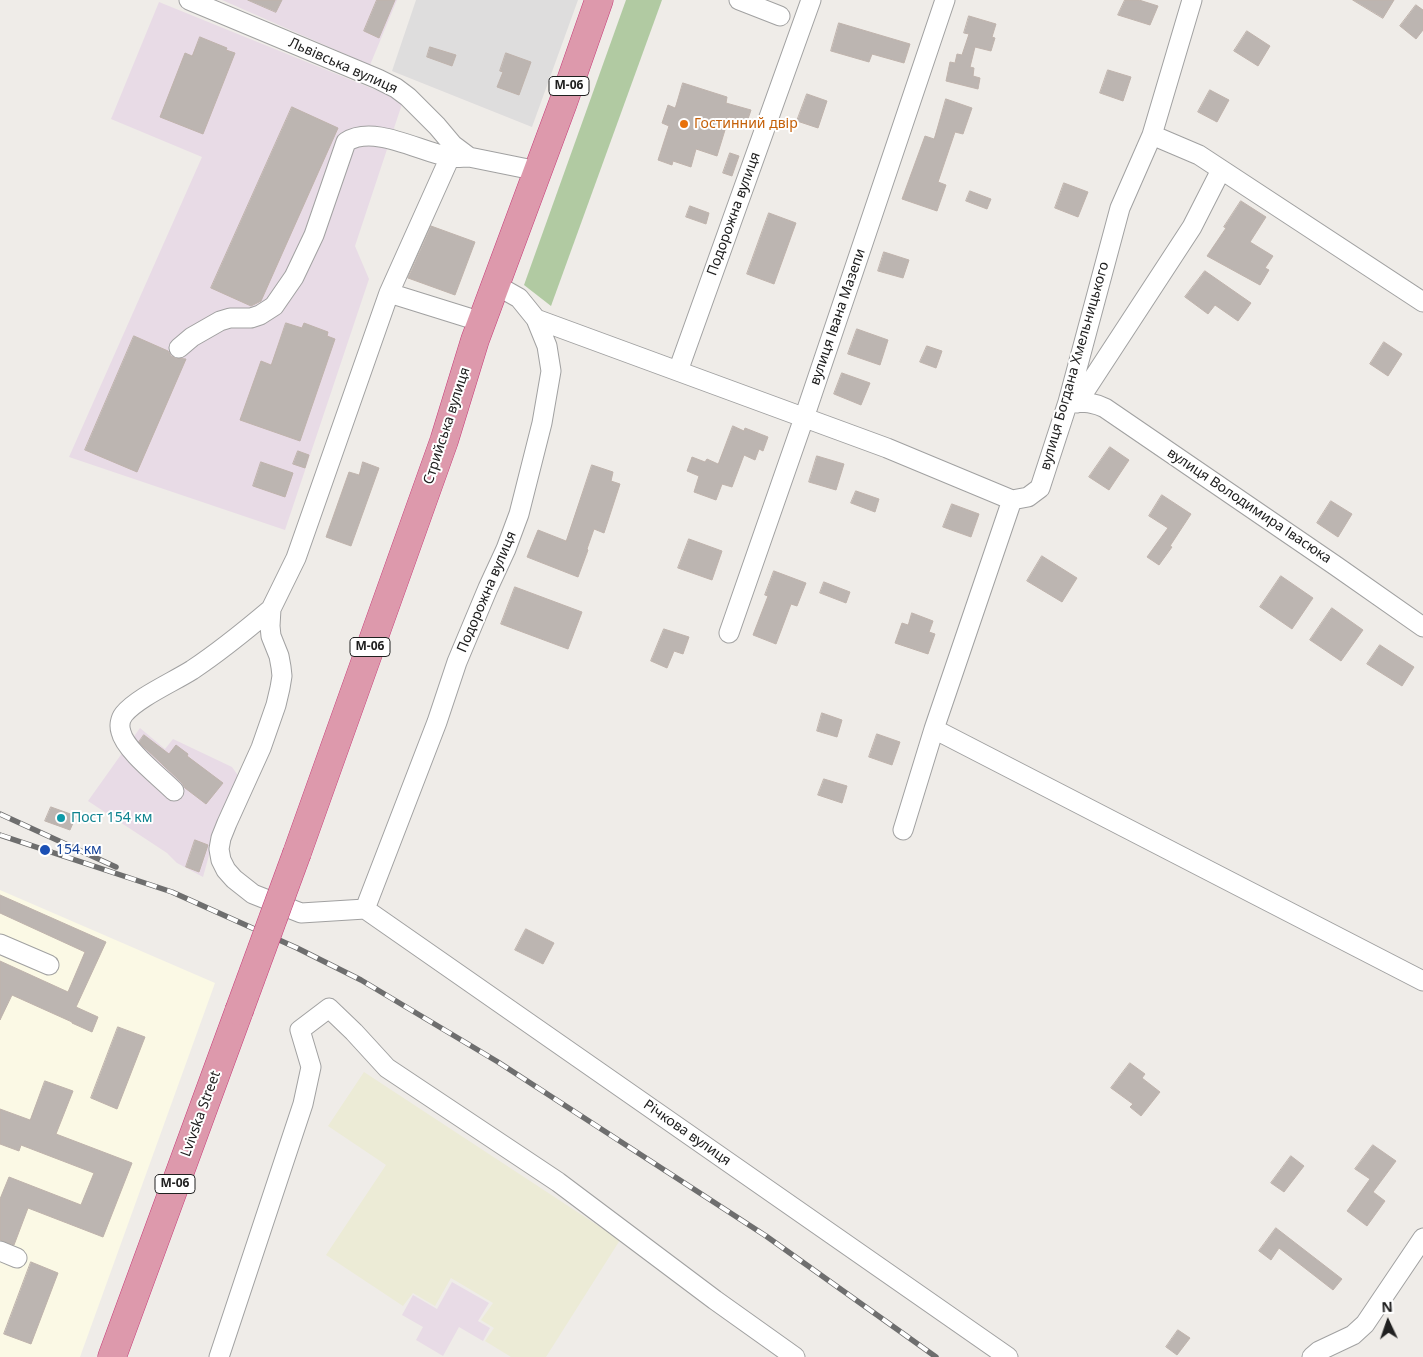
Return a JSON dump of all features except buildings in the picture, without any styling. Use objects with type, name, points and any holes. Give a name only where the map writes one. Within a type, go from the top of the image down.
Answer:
[{"type":"highway","name":"Стрийська вулиця","points":[[239,1012],[444,440],[475,340],[599,0]]},
{"type":"highway","name":"Lvivska Street","points":[[112,1357],[239,1012]]},
{"type":"street","name":"Львівська вулиця","points":[[189,0],[396,88],[414,102],[453,145],[469,158]]},
{"type":"street","points":[[739,0],[780,16]]},
{"type":"street","name":"Подорожна вулиця","points":[[678,371],[811,0]]},
{"type":"street","name":"вулиця Івана Мазепи","points":[[728,633],[804,418],[945,0]]},
{"type":"street","name":"вулиця Богдана Хмельницького","points":[[1012,500],[1028,497],[1040,488],[1073,402],[1120,208],[1152,135],[1192,0]]},
{"type":"street","points":[[1152,135],[1199,155],[1423,302]]},
{"type":"street","points":[[179,348],[192,337],[220,321],[230,318],[251,318],[260,315],[274,306],[294,277],[314,235],[346,142],[353,138],[362,136],[390,140],[450,157],[469,158],[538,170]]},
{"type":"street","points":[[366,909],[301,913],[253,894],[226,870],[220,849],[221,838],[261,748],[280,688],[282,676],[280,661],[271,636],[271,610],[296,558],[389,293],[450,157]]},
{"type":"street","points":[[1073,402],[1192,227],[1221,170]]},
{"type":"street","name":"Подорожна вулиця","points":[[366,909],[437,722],[457,662],[506,549],[519,514],[542,423],[551,372],[547,346],[536,318],[519,298],[496,284]]},
{"type":"street","points":[[389,293],[482,322]]},
{"type":"street","points":[[536,318],[887,448],[1012,500],[934,729],[903,830]]},
{"type":"street","name":"вулиця Володимира Івасюка","points":[[1073,402],[1096,403],[1105,408],[1423,627]]},
{"type":"street","points":[[174,791],[130,749],[124,740],[120,732],[120,723],[124,714],[139,702],[221,649],[271,610]]},
{"type":"street","points":[[934,729],[1423,981]]},
{"type":"street","name":"Річкова вулиця","points":[[366,909],[1008,1357]]},
{"type":"street","points":[[0,944],[49,965]]},
{"type":"street","points":[[219,1357],[303,1104],[310,1067],[300,1030],[329,1008],[387,1068],[558,1182],[715,1300],[795,1357]]},
{"type":"street","points":[[1312,1357],[1319,1351],[1353,1335],[1365,1324],[1423,1238]]},
{"type":"shaded area","points":[[222,0],[397,0],[370,65]]},
{"type":"shaded area","points":[[416,0],[578,0],[532,127],[392,71]]},
{"type":"shaded area","points":[[159,2],[403,101],[355,246],[369,279],[285,530],[69,457],[202,157],[111,119]]},
{"type":"shaded area","points":[[140,728],[165,749],[173,739],[232,767],[242,781],[218,823],[203,877],[177,863],[167,853],[88,801]]},
{"type":"shaded area","points":[[0,890],[215,983],[80,1357],[0,1357]]},
{"type":"shaded area","points":[[452,1282],[489,1303],[478,1321],[490,1328],[483,1341],[459,1327],[443,1356],[416,1340],[423,1327],[402,1315],[413,1295],[437,1309]]},
{"type":"green space","points":[[626,0],[662,0],[551,306],[524,285]]},
{"type":"green space","points":[[364,1072],[620,1240],[546,1357],[511,1357],[485,1341],[494,1328],[481,1320],[493,1303],[451,1278],[435,1306],[413,1293],[403,1306],[326,1255],[386,1165],[328,1126]]},
{"type":"railway","points":[[0,814],[116,867]]},
{"type":"railway","points":[[0,835],[172,892],[297,948],[361,980],[498,1062],[766,1236],[936,1357]]},
{"type":"place","name":"Гостинний двір","points":[[684,124]]},
{"type":"place","name":"Пост 154 км","points":[[61,818]]},
{"type":"place","name":"154 км","points":[[45,850]]}]
